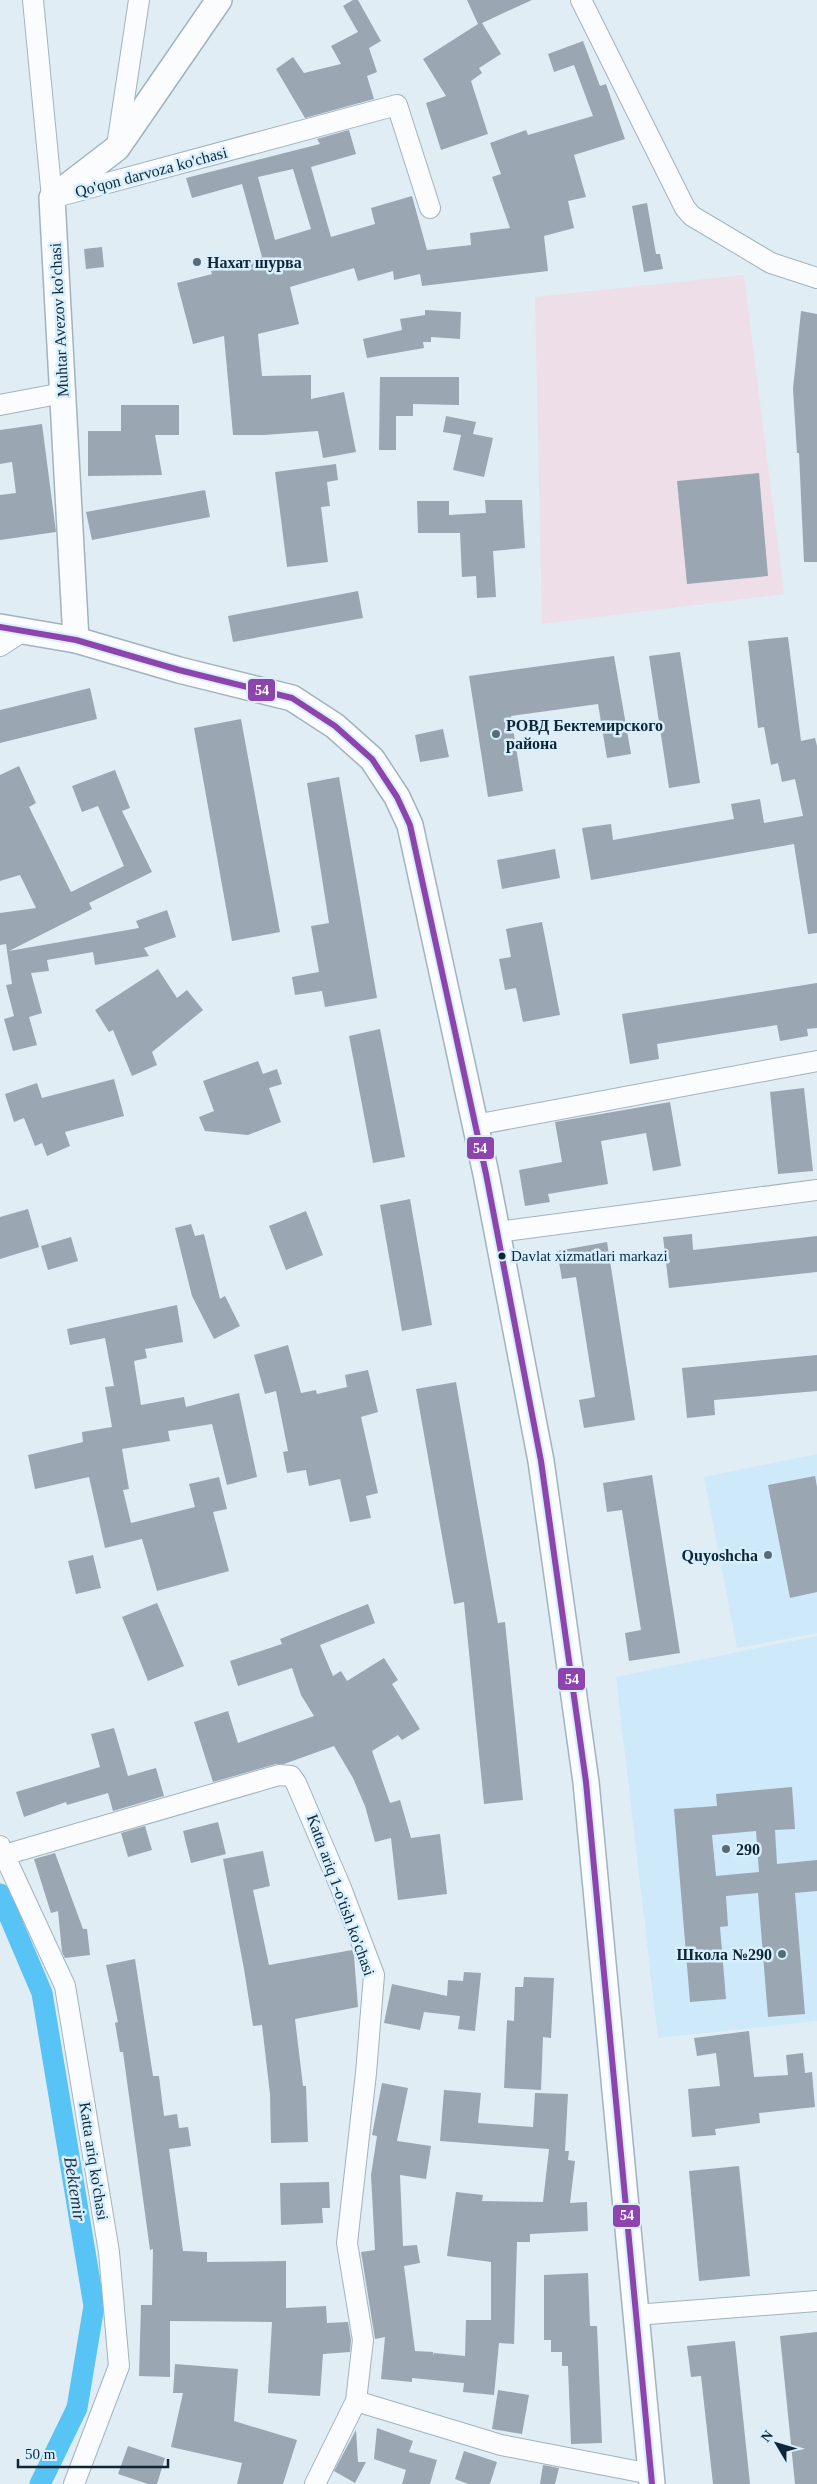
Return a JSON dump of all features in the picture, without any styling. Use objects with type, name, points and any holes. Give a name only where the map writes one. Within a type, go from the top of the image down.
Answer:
[{"type":"street","name":"Muhtar Avezov ko'chasi","points":[[32,0],[52,198],[76,640]]},
{"type":"street","points":[[117,148],[139,0]]},
{"type":"street","name":"Qo'qon darvoza ko'chasi","points":[[52,198],[117,148],[219,0]]},
{"type":"street","points":[[581,0],[689,212],[771,263],[817,278]]},
{"type":"street","name":"Qo'qon darvoza ko'chasi","points":[[52,198],[397,105],[430,208]]},
{"type":"street","points":[[0,405],[62,393]]},
{"type":"street","points":[[0,646],[12,629],[76,640],[179,670],[276,692],[292,698],[328,720],[372,759],[397,797],[410,825],[497,1232],[541,1461],[586,1782],[652,2479],[501,2445],[356,2401]]},
{"type":"street","points":[[475,1125],[817,1061]]},
{"type":"street","points":[[497,1232],[817,1190]]},
{"type":"street","name":"Katta ariq 1-o'tish ko'chasi","points":[[2,1850],[279,1776],[290,1776],[294,1779],[341,1888],[374,1975],[366,2073],[347,2243],[363,2340],[356,2401],[315,2484]]},
{"type":"street","name":"Katta ariq ko'chasi","points":[[2,1850],[65,1986],[109,2252],[119,2366],[74,2484]]},
{"type":"street","points":[[635,2315],[817,2301]]},
{"type":"shaded area","points":[[744,275],[784,594],[542,624],[535,297]]},
{"type":"shaded area","name":"Quyoshcha","points":[[817,1454],[817,1633],[737,1648],[704,1477]]},
{"type":"shaded area","name":"290","points":[[817,1636],[817,2021],[658,2038],[616,1677]]},
{"type":"building","points":[[353,0],[358,0],[381,41],[369,48],[377,72],[367,76],[374,99],[305,118],[276,69],[293,57],[304,73],[341,64],[331,46],[358,32],[343,6]]},
{"type":"building","points":[[467,0],[532,0],[482,23],[501,54],[479,68],[482,73],[471,81],[488,134],[441,150],[426,103],[446,96],[423,59],[478,24]]},
{"type":"building","points":[[583,41],[600,86],[606,84],[625,139],[574,155],[586,197],[568,201],[574,228],[544,236],[548,271],[422,286],[420,274],[394,280],[393,271],[358,281],[354,268],[290,287],[299,324],[258,334],[262,376],[311,375],[311,399],[344,392],[356,452],[323,458],[318,431],[233,435],[224,336],[193,344],[177,283],[212,274],[211,271],[262,257],[242,184],[192,198],[186,178],[320,144],[317,139],[349,130],[356,154],[311,167],[331,237],[375,224],[371,208],[412,196],[427,250],[471,245],[470,233],[510,228],[492,177],[501,174],[490,143],[526,130],[528,135],[593,116],[574,65],[554,72],[548,54]],"holes":[[[293,169],[311,229],[275,240],[258,177]]]},
{"type":"building","points":[[647,203],[656,254],[660,254],[663,269],[644,272],[632,206]]},
{"type":"building","points":[[102,247],[104,267],[86,269],[84,249]]},
{"type":"building","points":[[425,310],[461,312],[460,339],[431,337],[431,342],[423,342],[424,348],[367,358],[363,339],[402,330],[400,319],[425,315]]},
{"type":"building","points":[[801,311],[817,314],[817,562],[804,562],[799,453],[797,453],[793,389]]},
{"type":"building","points":[[380,377],[459,377],[459,405],[413,404],[413,416],[396,416],[396,450],[379,450]]},
{"type":"building","points":[[121,405],[179,405],[179,435],[155,435],[162,475],[88,476],[88,431],[121,431]]},
{"type":"building","points":[[446,416],[476,422],[473,434],[493,438],[484,477],[453,470],[461,435],[443,432]]},
{"type":"building","points":[[42,424],[56,532],[0,540],[0,495],[16,493],[12,462],[0,464],[0,430]]},
{"type":"building","points":[[336,464],[338,480],[327,482],[330,506],[321,507],[328,562],[287,567],[275,472]]},
{"type":"building","points":[[759,473],[768,576],[687,584],[677,481]]},
{"type":"building","points":[[205,490],[210,517],[92,540],[86,512]]},
{"type":"building","points":[[485,500],[522,500],[525,548],[493,551],[496,597],[477,598],[476,576],[462,577],[460,533],[418,533],[417,501],[449,501],[449,515],[486,513]]},
{"type":"building","points":[[358,591],[363,618],[233,642],[228,616]]},
{"type":"building","points":[[788,637],[801,741],[815,738],[817,746],[817,933],[808,934],[794,844],[591,880],[582,828],[611,824],[613,840],[734,819],[731,804],[760,799],[764,823],[803,816],[795,779],[782,782],[778,763],[771,765],[764,727],[758,728],[748,641]]},
{"type":"building","points":[[680,652],[700,783],[669,788],[649,656]]},
{"type":"building","points":[[614,656],[631,754],[607,758],[598,704],[511,716],[523,791],[488,797],[469,676]]},
{"type":"building","points":[[90,688],[97,719],[0,743],[0,710]]},
{"type":"building","points":[[241,719],[280,932],[232,941],[194,728]]},
{"type":"building","points":[[443,729],[449,757],[420,762],[415,735]]},
{"type":"building","points":[[19,766],[36,803],[29,807],[71,892],[124,866],[98,806],[82,812],[72,786],[115,770],[130,808],[122,811],[152,872],[89,903],[92,909],[9,951],[139,928],[136,921],[167,910],[176,937],[144,948],[149,956],[95,965],[93,952],[47,960],[49,971],[31,973],[42,1013],[29,1017],[37,1045],[13,1051],[4,1019],[14,1016],[6,985],[12,984],[6,944],[0,945],[0,913],[36,908],[20,875],[0,881],[0,775]]},
{"type":"building","points":[[339,777],[377,998],[325,1007],[322,991],[295,995],[292,977],[319,972],[311,926],[329,923],[307,783]]},
{"type":"building","points":[[555,849],[560,878],[502,889],[497,860]]},
{"type":"building","points":[[542,922],[560,1015],[523,1022],[516,988],[505,990],[499,959],[511,957],[506,929]]},
{"type":"building","points":[[158,969],[177,998],[187,990],[203,1010],[152,1052],[157,1065],[132,1076],[113,1030],[109,1032],[95,1010]]},
{"type":"building","points":[[817,983],[817,1028],[807,1029],[808,1036],[780,1041],[777,1025],[657,1044],[659,1059],[630,1064],[622,1014]]},
{"type":"building","points":[[380,1029],[405,1157],[373,1163],[349,1036]]},
{"type":"building","points":[[258,1061],[263,1074],[277,1069],[282,1084],[269,1088],[281,1122],[248,1135],[205,1131],[199,1117],[214,1111],[203,1081]]},
{"type":"building","points":[[114,1079],[124,1116],[65,1132],[70,1146],[47,1156],[42,1143],[35,1146],[24,1118],[14,1122],[5,1094],[37,1083],[42,1098]]},
{"type":"building","points":[[804,1088],[813,1171],[778,1174],[770,1092]]},
{"type":"building","points":[[670,1102],[681,1166],[653,1171],[646,1133],[601,1141],[608,1184],[548,1194],[550,1202],[525,1206],[519,1170],[562,1162],[555,1122]]},
{"type":"building","points":[[410,1199],[432,1325],[402,1331],[380,1205]]},
{"type":"building","points":[[28,1209],[39,1247],[0,1259],[0,1217]]},
{"type":"building","points":[[306,1211],[323,1255],[286,1270],[269,1226]]},
{"type":"building","points":[[191,1224],[195,1236],[204,1234],[220,1299],[225,1296],[240,1326],[214,1339],[192,1296],[175,1228]]},
{"type":"building","points":[[692,1234],[693,1250],[817,1236],[817,1272],[669,1288],[663,1237]]},
{"type":"building","points":[[71,1237],[78,1261],[48,1270],[41,1246]]},
{"type":"building","points":[[607,1242],[635,1420],[584,1428],[579,1400],[595,1397],[576,1277],[562,1279],[557,1251]]},
{"type":"building","points":[[177,1305],[183,1342],[145,1349],[147,1358],[134,1361],[141,1405],[184,1397],[186,1407],[239,1393],[257,1477],[227,1485],[212,1424],[168,1431],[170,1441],[122,1449],[129,1489],[123,1490],[131,1523],[195,1507],[189,1484],[219,1477],[227,1509],[213,1512],[229,1571],[157,1591],[142,1539],[105,1548],[89,1477],[35,1489],[28,1455],[83,1442],[82,1432],[112,1427],[105,1387],[114,1386],[105,1338],[70,1345],[67,1329]]},
{"type":"building","points":[[288,1345],[301,1393],[316,1390],[317,1394],[347,1387],[345,1375],[368,1370],[378,1412],[361,1417],[378,1493],[366,1496],[371,1518],[350,1522],[340,1479],[309,1486],[306,1470],[287,1473],[283,1452],[288,1451],[276,1391],[265,1394],[254,1355]]},
{"type":"building","points":[[817,1355],[817,1391],[714,1400],[715,1415],[687,1418],[682,1368]]},
{"type":"building","points":[[456,1382],[498,1623],[505,1622],[523,1800],[484,1804],[464,1602],[454,1604],[416,1389]]},
{"type":"building","points":[[652,1475],[680,1653],[629,1661],[625,1633],[641,1630],[622,1510],[607,1512],[603,1483]]},
{"type":"building","points":[[815,1476],[817,1487],[817,1592],[790,1598],[768,1485]]},
{"type":"building","points":[[93,1555],[101,1588],[76,1594],[68,1561]]},
{"type":"building","points":[[157,1603],[184,1666],[148,1681],[122,1617]]},
{"type":"building","points":[[368,1604],[375,1623],[320,1645],[333,1676],[341,1671],[347,1681],[384,1658],[398,1680],[392,1684],[420,1729],[402,1740],[398,1735],[372,1751],[390,1803],[400,1800],[411,1838],[440,1834],[447,1894],[398,1900],[391,1838],[375,1842],[365,1806],[353,1778],[334,1746],[284,1764],[276,1764],[213,1782],[194,1722],[228,1711],[238,1743],[314,1716],[301,1695],[292,1668],[238,1686],[230,1661],[282,1644],[280,1639]]},
{"type":"building","points":[[114,1728],[128,1776],[156,1768],[164,1796],[113,1811],[108,1793],[67,1805],[66,1802],[24,1817],[16,1792],[100,1767],[91,1734]]},
{"type":"building","points":[[792,1787],[795,1829],[775,1830],[777,1864],[817,1860],[817,1891],[795,1893],[805,2014],[768,2017],[758,1893],[726,1896],[728,1926],[720,1927],[726,1999],[690,2002],[674,1809],[717,1806],[716,1794]],"holes":[[[756,1831],[759,1872],[716,1876],[712,1835]]]},
{"type":"building","points":[[218,1822],[226,1854],[191,1863],[183,1831]]},
{"type":"building","points":[[145,1826],[152,1850],[128,1857],[121,1833]]},
{"type":"building","points":[[263,1851],[270,1886],[253,1890],[269,1965],[352,1950],[354,1956],[358,2007],[295,2019],[303,2086],[306,2086],[308,2142],[271,2143],[270,2094],[262,2025],[253,2026],[223,1859]]},
{"type":"building","points":[[55,1853],[83,1929],[87,1929],[90,1955],[65,1958],[62,1952],[58,1911],[51,1913],[34,1859]]},
{"type":"building","points":[[135,1959],[153,2076],[159,2076],[164,2116],[177,2114],[179,2128],[188,2127],[191,2146],[169,2149],[183,2251],[207,2252],[207,2262],[286,2261],[286,2308],[326,2306],[327,2323],[348,2322],[351,2340],[350,2352],[323,2354],[320,2396],[268,2393],[272,2322],[170,2321],[170,2377],[139,2376],[141,2305],[152,2305],[153,2249],[150,2250],[123,2052],[120,2052],[115,2023],[118,2022],[106,1965]]},
{"type":"building","points":[[464,1972],[481,1973],[475,2031],[458,2029],[460,2016],[424,2012],[420,2030],[384,2023],[392,1984],[447,1996],[448,1980],[463,1981]]},
{"type":"building","points":[[524,1977],[554,1978],[551,2038],[543,2037],[541,2090],[504,2088],[507,2020],[514,2021],[515,1987],[523,1987]]},
{"type":"building","points":[[749,2031],[754,2077],[788,2075],[786,2055],[803,2053],[805,2073],[812,2072],[815,2107],[759,2113],[760,2123],[715,2129],[716,2135],[692,2137],[688,2089],[720,2086],[716,2053],[697,2056],[694,2038]]},
{"type":"building","points":[[382,2083],[408,2088],[397,2141],[431,2146],[426,2179],[400,2175],[403,2246],[417,2245],[420,2263],[404,2266],[415,2351],[433,2352],[434,2356],[434,2353],[465,2356],[466,2320],[491,2320],[491,2262],[447,2256],[456,2192],[483,2195],[482,2201],[543,2202],[549,2149],[440,2141],[444,2090],[481,2093],[478,2123],[533,2127],[535,2093],[568,2094],[565,2151],[569,2151],[568,2160],[575,2161],[570,2203],[587,2202],[588,2231],[530,2234],[530,2242],[517,2242],[514,2344],[499,2343],[494,2395],[463,2392],[464,2383],[412,2378],[412,2382],[381,2379],[385,2337],[375,2339],[361,2252],[375,2250],[371,2175],[377,2136],[372,2135]]},
{"type":"building","points":[[739,2166],[750,2276],[699,2281],[689,2171]]},
{"type":"building","points":[[329,2182],[330,2208],[322,2208],[323,2223],[281,2225],[280,2183]]},
{"type":"building","points":[[588,2273],[590,2326],[597,2326],[602,2443],[571,2444],[568,2366],[562,2366],[562,2352],[551,2352],[551,2340],[544,2340],[544,2275]]},
{"type":"building","points":[[817,2332],[817,2484],[795,2484],[780,2336]]},
{"type":"building","points":[[735,2341],[750,2484],[713,2484],[701,2376],[691,2377],[687,2346]]},
{"type":"building","points":[[175,2364],[238,2369],[234,2421],[297,2440],[283,2484],[237,2484],[242,2463],[171,2447],[183,2393],[173,2393]]},
{"type":"building","points":[[498,2390],[529,2395],[522,2434],[492,2429]]},
{"type":"building","points":[[377,2428],[413,2441],[409,2452],[437,2460],[430,2484],[402,2484],[406,2470],[374,2459]]},
{"type":"building","points":[[356,2430],[358,2462],[366,2462],[355,2483],[334,2471]]},
{"type":"building","points":[[128,2446],[165,2458],[157,2484],[148,2484],[118,2474]]},
{"type":"building","points":[[464,2451],[497,2462],[490,2484],[468,2484],[455,2479]]},
{"type":"building","points":[[543,2465],[559,2468],[555,2484],[540,2484]]},
{"type":"waterway","name":"Bektemir","points":[[0,1894],[42,1993],[94,2306],[77,2408],[40,2484]]},
{"type":"transit line","name":"54","points":[[0,627],[76,640],[179,670],[292,698],[335,726],[372,759],[397,797],[410,825],[486,1174],[541,1461],[586,1782],[652,2484]]},
{"type":"place","name":"Нахат шурва","points":[[197,262]]},
{"type":"place","name":"РОВД Бектемирского района","points":[[496,734]]},
{"type":"place","name":"Davlat xizmatlari markazi","points":[[502,1256]]},
{"type":"place","name":"Quyoshcha","points":[[768,1555]]},
{"type":"place","name":"290","points":[[726,1849]]},
{"type":"place","name":"Школа №290","points":[[782,1954]]}]
